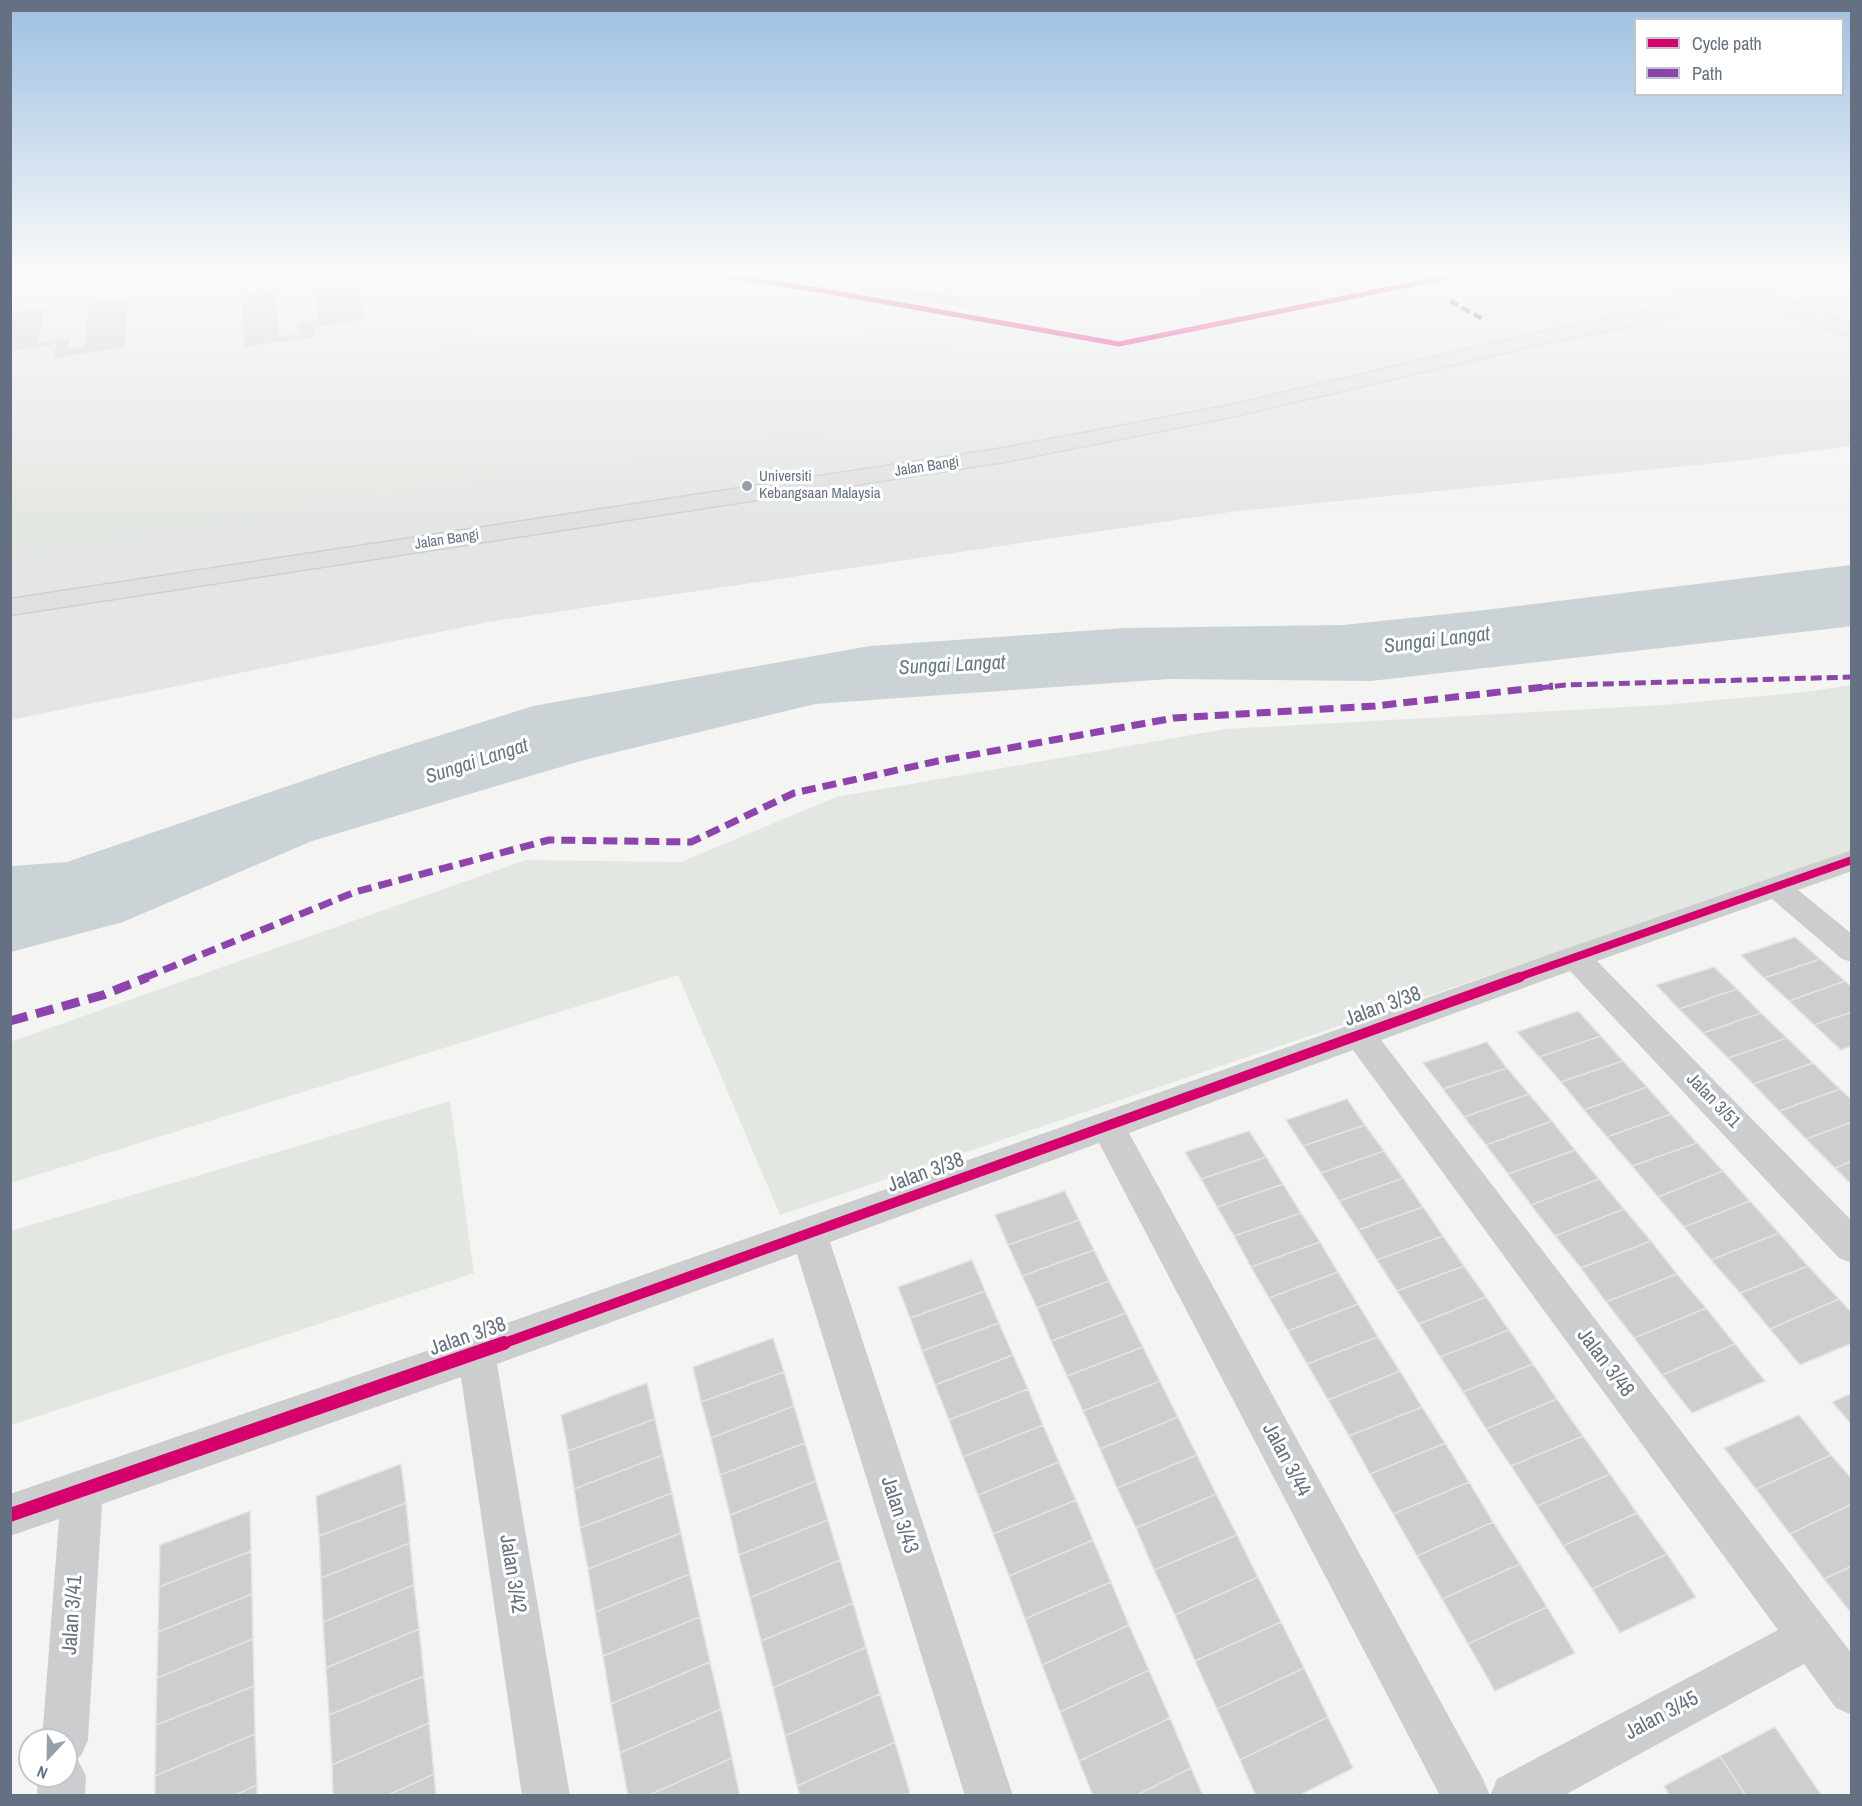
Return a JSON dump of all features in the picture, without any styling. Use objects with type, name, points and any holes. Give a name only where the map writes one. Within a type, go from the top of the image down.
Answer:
[{"type":"main road","name":"Jalan Bangi","points":[[10,587],[1090,426],[1219,400],[1392,359]]},
{"type":"main road","name":"Jalan Bangi","points":[[10,607],[1004,455],[1231,411],[1451,359]]},
{"type":"street","name":"Jalan 3/38","points":[[10,1515],[476,1353],[1575,957],[1851,860]]},
{"type":"street","points":[[1775,886],[1851,951]]},
{"type":"street","name":"Jalan 3/51","points":[[1575,957],[1851,1246]]},
{"type":"street","name":"Jalan 3/48","points":[[1359,1035],[1851,1692]]},
{"type":"street","name":"Jalan 3/44","points":[[1107,1125],[1466,1796]]},
{"type":"street","name":"Jalan 3/43","points":[[809,1234],[988,1796]]},
{"type":"street","name":"Jalan 3/42","points":[[476,1353],[546,1796]]},
{"type":"street","name":"Jalan 3/41","points":[[65,1728],[82,1490]]},
{"type":"street","name":"Jalan 3/45","points":[[1514,1796],[1810,1637]]},
{"type":"shaded area","name":"Universiti Kebangsaan Malaysia","points":[[11,359],[1851,359],[1851,446],[1737,461],[1230,512],[488,622],[11,720]]},
{"type":"shaded area","points":[[415,359],[989,359],[935,418],[549,468],[11,553],[11,399],[77,391],[122,394],[269,388],[349,381]]},
{"type":"shaded area","points":[[1851,685],[1851,853],[780,1215],[678,975],[11,1183],[10,1042],[526,860],[681,862],[836,797],[1226,729],[1662,705],[1806,692]]},
{"type":"shaded area","points":[[450,1101],[474,1273],[11,1425],[11,1231]]},
{"type":"water","name":"Sungai Langat","points":[[1851,565],[1851,626],[1837,628],[1371,681],[1169,679],[815,704],[584,760],[312,841],[123,922],[11,952],[11,866],[67,862],[381,754],[533,706],[870,646],[1125,628],[1343,625]]},
{"type":"building","points":[[1795,937],[1820,959],[1764,978],[1741,955]]},
{"type":"building","points":[[1820,959],[1845,981],[1789,1001],[1764,978]]},
{"type":"building","points":[[1714,967],[1737,989],[1679,1009],[1656,985]]},
{"type":"building","points":[[1845,981],[1852,987],[1852,1012],[1814,1025],[1789,1001]]},
{"type":"building","points":[[1737,989],[1761,1013],[1703,1033],[1679,1009]]},
{"type":"building","points":[[1578,1011],[1601,1036],[1539,1057],[1517,1032]]},
{"type":"building","points":[[1852,1012],[1852,1046],[1841,1050],[1814,1025]]},
{"type":"building","points":[[1761,1013],[1787,1038],[1728,1058],[1703,1033]]},
{"type":"building","points":[[1601,1036],[1623,1061],[1561,1082],[1539,1057]]},
{"type":"building","points":[[1787,1038],[1813,1063],[1753,1084],[1728,1058]]},
{"type":"building","points":[[1487,1042],[1507,1068],[1443,1089],[1423,1063]]},
{"type":"building","points":[[1623,1061],[1647,1087],[1584,1110],[1561,1082]]},
{"type":"building","points":[[1813,1063],[1840,1089],[1779,1111],[1753,1084]]},
{"type":"building","points":[[1507,1068],[1529,1094],[1464,1117],[1443,1089]]},
{"type":"building","points":[[1647,1087],[1671,1114],[1607,1137],[1584,1110]]},
{"type":"building","points":[[1840,1089],[1852,1100],[1852,1122],[1806,1139],[1779,1111]]},
{"type":"building","points":[[1529,1094],[1552,1121],[1486,1145],[1464,1117]]},
{"type":"building","points":[[1347,1099],[1365,1125],[1303,1146],[1286,1120]]},
{"type":"building","points":[[1671,1114],[1697,1143],[1632,1166],[1607,1137]]},
{"type":"building","points":[[1552,1121],[1575,1150],[1508,1174],[1486,1145]]},
{"type":"building","points":[[1852,1122],[1852,1161],[1835,1168],[1806,1139]]},
{"type":"building","points":[[1365,1125],[1384,1151],[1321,1173],[1303,1146]]},
{"type":"building","points":[[1249,1131],[1266,1157],[1201,1179],[1185,1152]]},
{"type":"building","points":[[1697,1143],[1723,1171],[1658,1197],[1632,1166]]},
{"type":"building","points":[[1575,1150],[1599,1179],[1531,1205],[1508,1174]]},
{"type":"building","points":[[1384,1151],[1403,1178],[1339,1201],[1321,1173]]},
{"type":"building","points":[[1266,1157],[1283,1184],[1217,1207],[1201,1179]]},
{"type":"building","points":[[1852,1161],[1852,1185],[1835,1168]]},
{"type":"building","points":[[1723,1171],[1750,1201],[1684,1227],[1658,1197]]},
{"type":"building","points":[[1403,1178],[1423,1207],[1358,1230],[1339,1201]]},
{"type":"building","points":[[1599,1179],[1624,1209],[1555,1236],[1531,1205]]},
{"type":"building","points":[[1283,1184],[1301,1213],[1234,1236],[1217,1207]]},
{"type":"building","points":[[1065,1191],[1079,1220],[1008,1245],[995,1215]]},
{"type":"building","points":[[1750,1201],[1779,1233],[1711,1260],[1684,1227]]},
{"type":"building","points":[[1423,1207],[1443,1236],[1377,1260],[1358,1230]]},
{"type":"building","points":[[1624,1209],[1651,1241],[1581,1268],[1555,1236]]},
{"type":"building","points":[[1301,1213],[1320,1242],[1251,1267],[1234,1236]]},
{"type":"building","points":[[1079,1220],[1094,1250],[1022,1276],[1008,1245]]},
{"type":"building","points":[[1779,1233],[1808,1266],[1740,1293],[1711,1260]]},
{"type":"building","points":[[1443,1236],[1464,1266],[1397,1291],[1377,1260]]},
{"type":"building","points":[[1651,1241],[1677,1274],[1606,1302],[1581,1268]]},
{"type":"building","points":[[1320,1242],[1338,1272],[1269,1298],[1251,1267]]},
{"type":"building","points":[[1094,1250],[1109,1281],[1037,1308],[1022,1276]]},
{"type":"building","points":[[972,1260],[985,1291],[910,1318],[898,1287]]},
{"type":"building","points":[[1464,1266],[1486,1297],[1419,1324],[1397,1291]]},
{"type":"building","points":[[1808,1266],[1839,1299],[1770,1329],[1740,1293]]},
{"type":"building","points":[[1338,1272],[1358,1304],[1288,1331],[1269,1298]]},
{"type":"building","points":[[1677,1274],[1706,1308],[1634,1338],[1606,1302]]},
{"type":"building","points":[[1109,1281],[1126,1313],[1051,1341],[1037,1308]]},
{"type":"building","points":[[985,1291],[999,1323],[922,1351],[910,1318]]},
{"type":"building","points":[[1486,1297],[1509,1330],[1440,1357],[1419,1324]]},
{"type":"building","points":[[1839,1299],[1852,1313],[1852,1343],[1800,1365],[1770,1329]]},
{"type":"building","points":[[1358,1304],[1378,1337],[1307,1364],[1288,1331]]},
{"type":"building","points":[[1706,1308],[1735,1344],[1662,1375],[1634,1338]]},
{"type":"building","points":[[1126,1313],[1143,1347],[1067,1376],[1051,1341]]},
{"type":"building","points":[[999,1323],[1013,1355],[935,1385],[922,1351]]},
{"type":"building","points":[[1509,1330],[1533,1364],[1463,1392],[1440,1357]]},
{"type":"building","points":[[1378,1337],[1400,1371],[1328,1400],[1307,1364]]},
{"type":"building","points":[[773,1338],[784,1372],[701,1402],[693,1367]]},
{"type":"building","points":[[1735,1344],[1765,1381],[1692,1413],[1662,1375]]},
{"type":"building","points":[[1143,1347],[1160,1381],[1083,1411],[1067,1376]]},
{"type":"building","points":[[1013,1355],[1028,1389],[949,1420],[935,1385]]},
{"type":"building","points":[[1533,1364],[1557,1399],[1486,1429],[1463,1392]]},
{"type":"building","points":[[1400,1371],[1422,1407],[1349,1436],[1328,1400]]},
{"type":"building","points":[[784,1372],[794,1406],[711,1438],[701,1402]]},
{"type":"building","points":[[1160,1381],[1178,1417],[1100,1449],[1083,1411]]},
{"type":"building","points":[[647,1383],[655,1419],[568,1451],[561,1415]]},
{"type":"building","points":[[1028,1389],[1043,1425],[963,1457],[949,1420]]},
{"type":"building","points":[[1852,1393],[1852,1425],[1832,1402]]},
{"type":"building","points":[[1557,1399],[1583,1436],[1511,1466],[1486,1429]]},
{"type":"building","points":[[794,1406],[805,1443],[720,1475],[711,1438]]},
{"type":"building","points":[[1422,1407],[1445,1443],[1370,1474],[1349,1436]]},
{"type":"building","points":[[1799,1415],[1831,1455],[1756,1489],[1724,1448]]},
{"type":"building","points":[[1178,1417],[1197,1455],[1117,1488],[1100,1449]]},
{"type":"building","points":[[655,1419],[663,1455],[574,1489],[568,1451]]},
{"type":"building","points":[[1043,1425],[1059,1462],[978,1495],[963,1457]]},
{"type":"building","points":[[1583,1436],[1610,1474],[1537,1506],[1511,1466]]},
{"type":"building","points":[[805,1443],[816,1481],[730,1515],[720,1475]]},
{"type":"building","points":[[1445,1443],[1469,1482],[1393,1514],[1370,1474]]},
{"type":"building","points":[[663,1455],[672,1493],[580,1528],[574,1489]]},
{"type":"building","points":[[1197,1455],[1216,1494],[1136,1528],[1117,1488]]},
{"type":"building","points":[[1831,1455],[1852,1479],[1852,1504],[1790,1534],[1756,1489]]},
{"type":"building","points":[[1059,1462],[1076,1500],[993,1534],[978,1495]]},
{"type":"building","points":[[401,1464],[406,1503],[319,1536],[316,1496]]},
{"type":"building","points":[[1610,1474],[1637,1513],[1563,1546],[1537,1506]]},
{"type":"building","points":[[816,1481],[828,1520],[739,1555],[730,1515]]},
{"type":"building","points":[[1469,1482],[1493,1522],[1417,1556],[1393,1514]]},
{"type":"building","points":[[672,1493],[681,1533],[588,1569],[580,1528]]},
{"type":"building","points":[[1216,1494],[1237,1535],[1154,1570],[1136,1528]]},
{"type":"building","points":[[1076,1500],[1093,1540],[1009,1576],[993,1534]]},
{"type":"building","points":[[406,1503],[410,1543],[321,1578],[319,1536]]},
{"type":"building","points":[[1852,1504],[1852,1566],[1824,1579],[1790,1534]]},
{"type":"building","points":[[250,1511],[251,1551],[159,1587],[160,1545]]},
{"type":"building","points":[[1637,1513],[1667,1554],[1592,1589],[1563,1546]]},
{"type":"building","points":[[828,1520],[840,1560],[750,1598],[739,1555]]},
{"type":"building","points":[[1493,1522],[1520,1564],[1442,1599],[1417,1556]]},
{"type":"building","points":[[681,1533],[690,1574],[595,1612],[588,1569]]},
{"type":"building","points":[[1237,1535],[1258,1577],[1175,1615],[1154,1570]]},
{"type":"building","points":[[1093,1540],[1111,1582],[1025,1619],[1009,1576]]},
{"type":"building","points":[[410,1543],[414,1585],[323,1622],[321,1578]]},
{"type":"building","points":[[251,1551],[252,1594],[158,1632],[159,1587]]},
{"type":"building","points":[[1667,1554],[1696,1597],[1620,1633],[1592,1589]]},
{"type":"building","points":[[840,1560],[853,1603],[761,1641],[750,1598]]},
{"type":"building","points":[[1520,1564],[1547,1607],[1468,1644],[1442,1599]]},
{"type":"building","points":[[1852,1566],[1852,1614],[1824,1579]]},
{"type":"building","points":[[690,1574],[700,1617],[603,1656],[595,1612]]},
{"type":"building","points":[[1258,1577],[1281,1622],[1195,1661],[1175,1615]]},
{"type":"building","points":[[1111,1582],[1129,1625],[1042,1665],[1025,1619]]},
{"type":"building","points":[[414,1585],[419,1629],[326,1668],[323,1622]]},
{"type":"building","points":[[252,1594],[253,1639],[157,1678],[158,1632]]},
{"type":"building","points":[[853,1603],[866,1647],[773,1688],[761,1641]]},
{"type":"building","points":[[1547,1607],[1575,1653],[1495,1691],[1468,1644]]},
{"type":"building","points":[[700,1617],[710,1662],[611,1704],[603,1656]]},
{"type":"building","points":[[1281,1622],[1304,1668],[1217,1709],[1195,1661]]},
{"type":"building","points":[[1129,1625],[1149,1670],[1060,1712],[1042,1665]]},
{"type":"building","points":[[419,1629],[424,1676],[329,1715],[326,1668]]},
{"type":"building","points":[[253,1639],[254,1686],[156,1725],[157,1678]]},
{"type":"building","points":[[866,1647],[880,1694],[785,1736],[773,1688]]},
{"type":"building","points":[[710,1662],[721,1709],[620,1753],[611,1704]]},
{"type":"building","points":[[1304,1668],[1328,1717],[1240,1760],[1217,1709]]},
{"type":"building","points":[[1149,1670],[1170,1718],[1079,1761],[1060,1712]]},
{"type":"building","points":[[424,1676],[429,1723],[332,1765],[329,1715]]},
{"type":"building","points":[[254,1686],[255,1734],[155,1776],[156,1725]]},
{"type":"building","points":[[880,1694],[895,1742],[797,1786],[785,1736]]},
{"type":"building","points":[[721,1709],[732,1758],[647,1796],[628,1796],[620,1753]]},
{"type":"building","points":[[1328,1717],[1353,1768],[1298,1796],[1256,1796],[1240,1760]]},
{"type":"building","points":[[1170,1718],[1191,1768],[1135,1796],[1093,1796],[1079,1761]]},
{"type":"building","points":[[429,1723],[434,1774],[386,1796],[333,1796],[332,1765]]},
{"type":"building","points":[[1775,1727],[1822,1796],[1746,1796],[1720,1756]]},
{"type":"building","points":[[255,1734],[257,1785],[233,1796],[155,1796],[155,1776]]},
{"type":"building","points":[[895,1742],[910,1793],[904,1796],[800,1796],[797,1786]]},
{"type":"building","points":[[1720,1756],[1746,1796],[1670,1796],[1664,1786]]},
{"type":"building","points":[[732,1758],[740,1796],[647,1796]]},
{"type":"building","points":[[1191,1768],[1203,1796],[1135,1796]]},
{"type":"building","points":[[434,1774],[436,1796],[386,1796]]},
{"type":"building","points":[[257,1785],[257,1796],[233,1796]]},
{"type":"marked path","points":[[10,1021],[103,995],[355,892],[549,840],[691,842],[794,793],[938,761],[1174,718],[1375,706],[1565,685],[1852,677]]},
{"type":"cycle path","points":[[10,1515],[476,1353],[1575,957],[1852,860]]},
{"type":"place","name":"Universiti Kebangsaan Malaysia","points":[[747,486]]}]
